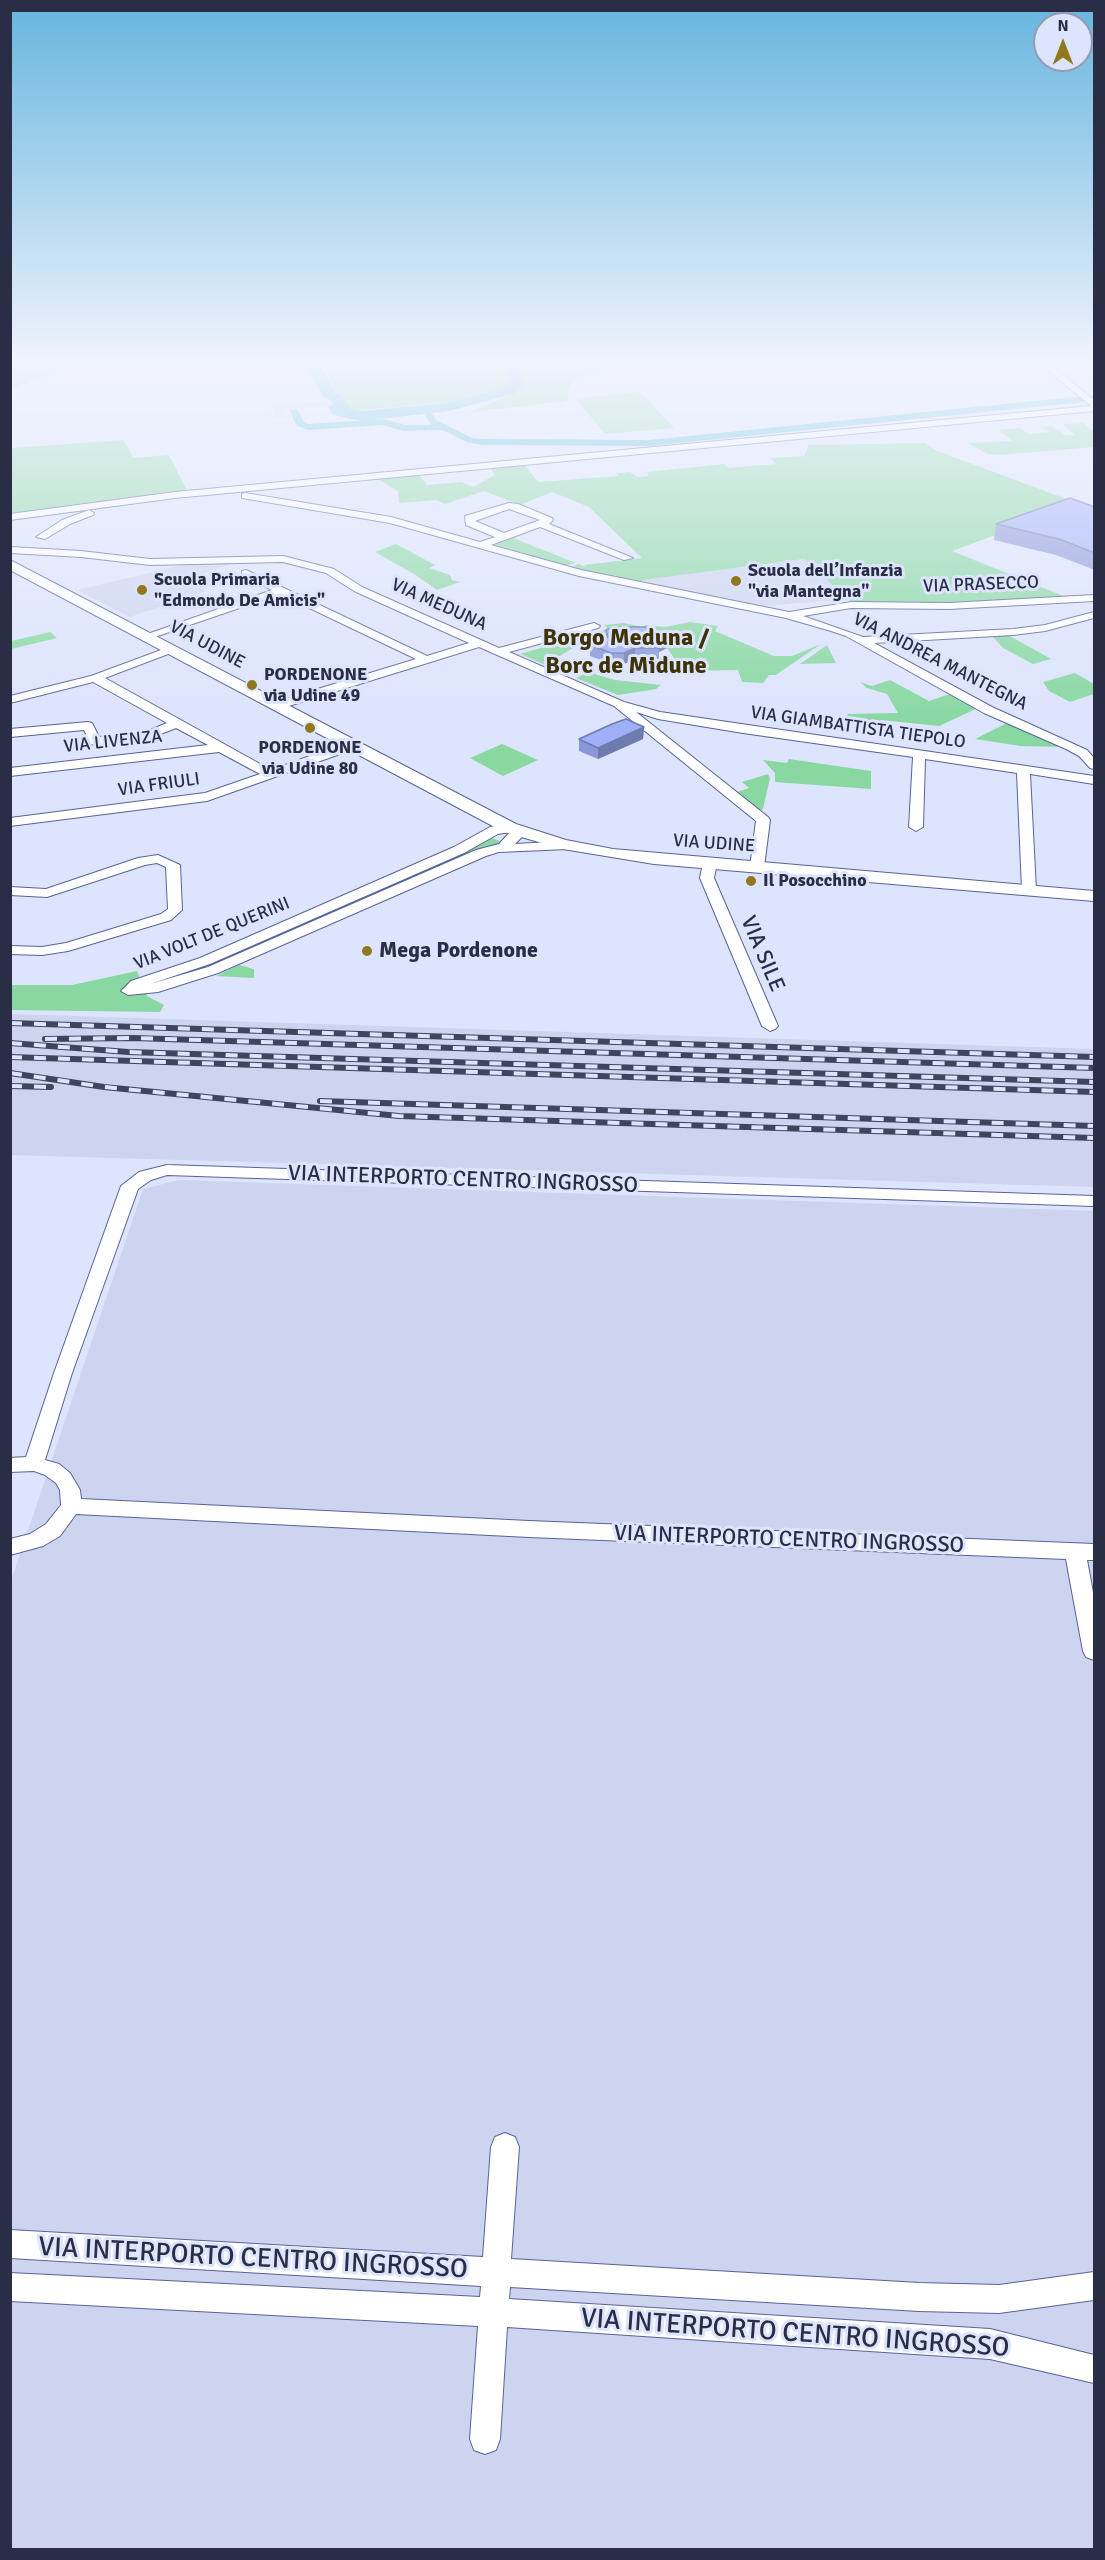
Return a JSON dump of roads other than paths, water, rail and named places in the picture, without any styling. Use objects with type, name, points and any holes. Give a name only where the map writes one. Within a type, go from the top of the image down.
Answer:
[{"type":"main road","name":"VIA UDINE","points":[[10,564],[514,829],[568,845],[613,854],[1095,896]]},
{"type":"street","points":[[10,517],[115,502],[300,483]]},
{"type":"street","name":"VIA ANDREA MANTEGNA","points":[[226,491],[363,514],[579,573],[788,615],[836,629],[862,640],[988,710],[1070,746],[1083,753],[1095,765]]},
{"type":"street","points":[[41,537],[82,514],[108,508],[115,502]]},
{"type":"street","points":[[479,546],[504,537],[540,524],[548,520],[518,507],[502,507],[469,518],[470,523],[504,537]]},
{"type":"street","points":[[540,524],[628,558]]},
{"type":"street","name":"VIA MEDUNA","points":[[10,550],[81,554],[150,562],[260,558],[297,561],[330,571],[358,589],[618,703],[684,759],[763,820],[757,867]]},
{"type":"street","points":[[246,573],[427,660]]},
{"type":"street","points":[[148,636],[281,590]]},
{"type":"street","name":"VIA PRASECCO","points":[[788,615],[851,605],[949,606],[1095,598]]},
{"type":"street","name":"VIA PRASECCO","points":[[1068,600],[1095,608]]},
{"type":"street","points":[[862,640],[1013,632],[1053,626],[1095,615]]},
{"type":"street","points":[[500,651],[594,626]]},
{"type":"street","points":[[279,705],[480,643]]},
{"type":"street","points":[[10,700],[95,678],[172,649]]},
{"type":"street","points":[[95,678],[269,774]]},
{"type":"street","name":"VIA GIAMBATTISTA TIEPOLO","points":[[618,703],[687,720],[1095,780]]},
{"type":"street","points":[[95,741],[153,733],[177,723]]},
{"type":"street","points":[[10,733],[88,726],[95,741],[97,762]]},
{"type":"street","name":"VIA FRIULI","points":[[10,822],[207,797],[353,745]]},
{"type":"street","name":"VIA LIVENZA","points":[[10,772],[219,748]]},
{"type":"street","points":[[916,827],[919,755]]},
{"type":"street","points":[[1023,770],[1029,890]]},
{"type":"street","points":[[470,845],[478,829],[478,818],[474,809]]},
{"type":"street","name":"VIA VOLT DE QUERINI","points":[[514,829],[495,830],[470,845],[263,942],[213,970],[158,988],[129,991],[136,984],[263,942],[504,847],[516,836],[514,829]]},
{"type":"street","name":"VIA VOLT DE QUERINI","points":[[490,851],[568,845]]},
{"type":"street","points":[[10,891],[47,893],[143,861],[159,860],[173,865],[175,910],[171,915],[68,947],[42,951],[10,950]]},
{"type":"street","name":"VIA SILE","points":[[710,863],[707,878],[770,1026]]},
{"type":"street","name":"VIA INTERPORTO CENTRO INGROSSO","points":[[34,1464],[63,1373],[130,1186],[145,1176],[167,1170],[1095,1201]]},
{"type":"street","points":[[10,1465],[34,1464],[52,1469],[63,1478],[70,1490],[71,1506],[53,1530],[36,1540],[10,1547]]},
{"type":"street","name":"VIA INTERPORTO CENTRO INGROSSO","points":[[71,1506],[552,1530],[1085,1552],[1095,1652]]},
{"type":"street","name":"VIA INTERPORTO CENTRO INGROSSO","points":[[485,2439],[505,2147]]},
{"type":"street","name":"VIA INTERPORTO CENTRO INGROSSO","points":[[10,2244],[919,2297],[999,2299],[1095,2286]]},
{"type":"street","name":"VIA INTERPORTO CENTRO INGROSSO","points":[[10,2287],[493,2312],[990,2344],[1095,2369]]},
{"type":"railway","points":[[10,1023],[1094,1057]]},
{"type":"railway","points":[[45,1039],[133,1038],[1094,1068]]},
{"type":"railway","points":[[10,1043],[128,1052],[1094,1082]]},
{"type":"railway","points":[[10,1057],[1094,1092]]},
{"type":"railway","points":[[10,1073],[104,1087],[399,1116],[1094,1138]]},
{"type":"railway","points":[[10,1086],[51,1087]]},
{"type":"railway","points":[[320,1101],[1094,1126]]},
{"type":"place","name":"Scuola dell’Infanzia \"via Mantegna\"","points":[[736,581]]},
{"type":"place","name":"Scuola Primaria \"Edmondo De Amicis\"","points":[[142,590]]},
{"type":"place","name":"PORDENONE via Udine 49","points":[[252,685]]},
{"type":"place","name":"PORDENONE via Udine 80","points":[[310,728]]},
{"type":"place","name":"Il Posocchino","points":[[751,881]]},
{"type":"place","name":"Mega Pordenone","points":[[367,951]]},
{"type":"district","name":"Borgo Meduna / Borc de Midune","points":[[626,653]]}]
